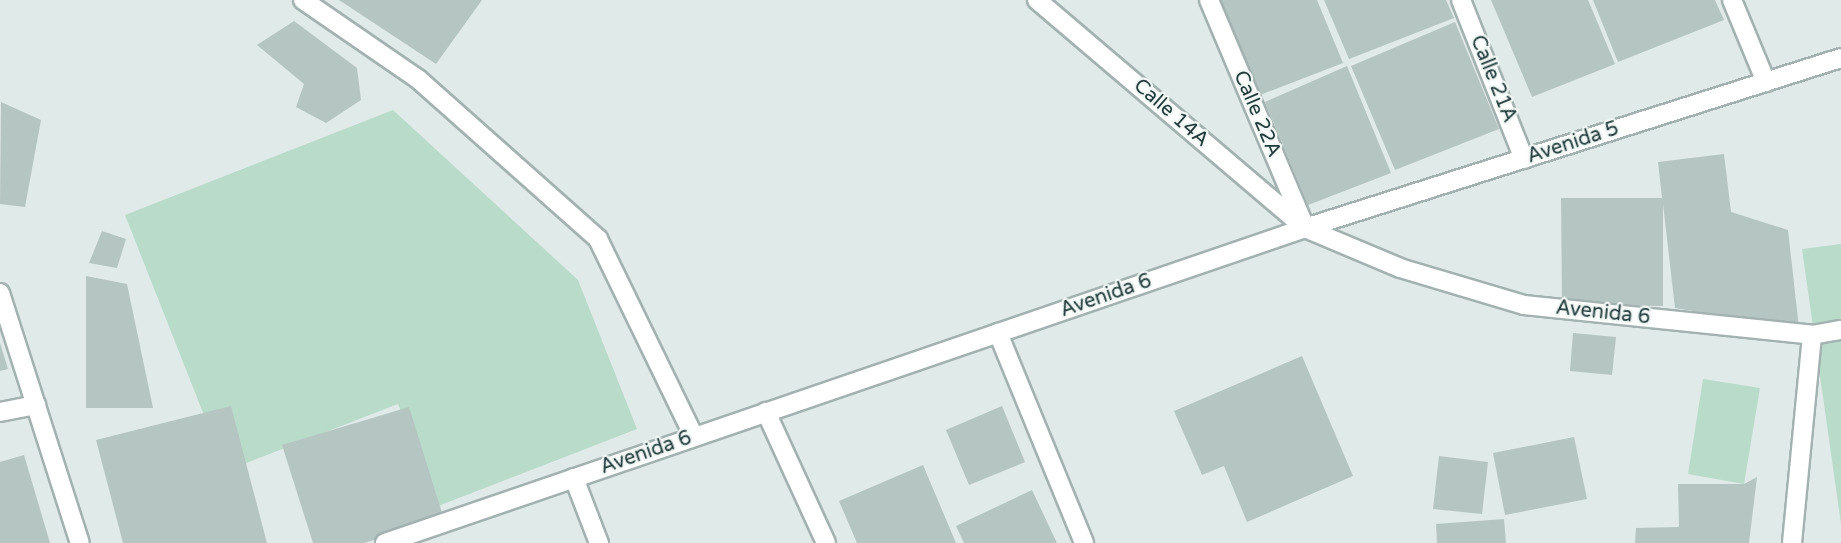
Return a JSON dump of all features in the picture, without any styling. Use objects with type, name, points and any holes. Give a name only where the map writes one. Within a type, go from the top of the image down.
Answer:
[{"type":"street","points":[[303,0],[418,79],[598,239],[694,437]]},
{"type":"street","name":"Calle 14A","points":[[1037,0],[1305,228]]},
{"type":"street","name":"Calle 22A","points":[[1209,0],[1305,228]]},
{"type":"street","name":"Calle 21A","points":[[1461,0],[1524,159]]},
{"type":"street","points":[[1732,0],[1766,82]]},
{"type":"street","name":"Avenida 5","points":[[1305,228],[1841,58]]},
{"type":"street","name":"Avenida 6","points":[[385,543],[1305,228],[1401,268],[1524,306],[1812,335],[1841,330]]},
{"type":"street","points":[[0,293],[80,543]]},
{"type":"street","points":[[998,333],[1084,543]]},
{"type":"street","points":[[1792,543],[1812,335]]},
{"type":"street","points":[[0,412],[36,405]]},
{"type":"street","points":[[766,412],[826,543]]},
{"type":"street","points":[[574,478],[599,543]]},
{"type":"green space","points":[[393,110],[578,280],[637,429],[438,506],[398,404],[226,471],[125,215]]},
{"type":"green space","points":[[1841,244],[1841,524],[1802,249]]},
{"type":"green space","points":[[1703,379],[1760,388],[1744,484],[1688,474]]},
{"type":"building","points":[[339,0],[482,0],[436,64]]},
{"type":"building","points":[[1220,0],[1317,0],[1343,63],[1260,95]]},
{"type":"building","points":[[1324,0],[1446,0],[1454,18],[1349,59]]},
{"type":"building","points":[[1491,0],[1588,0],[1615,64],[1532,97]]},
{"type":"building","points":[[1593,0],[1715,0],[1724,20],[1618,62]]},
{"type":"building","points":[[294,21],[357,68],[361,100],[326,123],[296,107],[304,84],[257,45]]},
{"type":"building","points":[[1455,22],[1499,129],[1395,170],[1351,66]]},
{"type":"building","points":[[1347,66],[1391,173],[1308,205],[1265,102]]},
{"type":"building","points":[[1,102],[41,120],[25,207],[0,204]]},
{"type":"building","points":[[1724,154],[1731,212],[1788,230],[1799,328],[1675,308],[1663,204],[1663,306],[1562,305],[1561,198],[1662,198],[1658,162]]},
{"type":"building","points":[[102,231],[126,239],[117,268],[89,263]]},
{"type":"building","points":[[86,276],[127,284],[153,408],[86,408]]},
{"type":"building","points":[[1573,333],[1616,337],[1612,375],[1570,371]]},
{"type":"building","points":[[0,343],[8,369],[0,371]]},
{"type":"building","points":[[1302,356],[1353,476],[1247,522],[1224,466],[1202,475],[1174,411]]},
{"type":"building","points":[[231,406],[267,543],[123,543],[96,440]]},
{"type":"building","points":[[1002,406],[1025,462],[969,485],[946,430]]},
{"type":"building","points":[[409,407],[444,519],[364,543],[313,543],[282,445]]},
{"type":"building","points":[[1574,437],[1587,499],[1505,515],[1493,453]]},
{"type":"building","points":[[24,455],[50,543],[0,543],[0,462]]},
{"type":"building","points":[[1439,456],[1488,462],[1482,514],[1433,509]]},
{"type":"building","points":[[923,465],[956,543],[857,543],[839,501]]},
{"type":"building","points":[[1757,477],[1749,543],[1635,543],[1636,528],[1679,527],[1678,484],[1744,484]]},
{"type":"building","points":[[1032,490],[1057,543],[964,543],[956,526]]},
{"type":"building","points":[[1504,519],[1506,543],[1437,543],[1436,524]]}]
